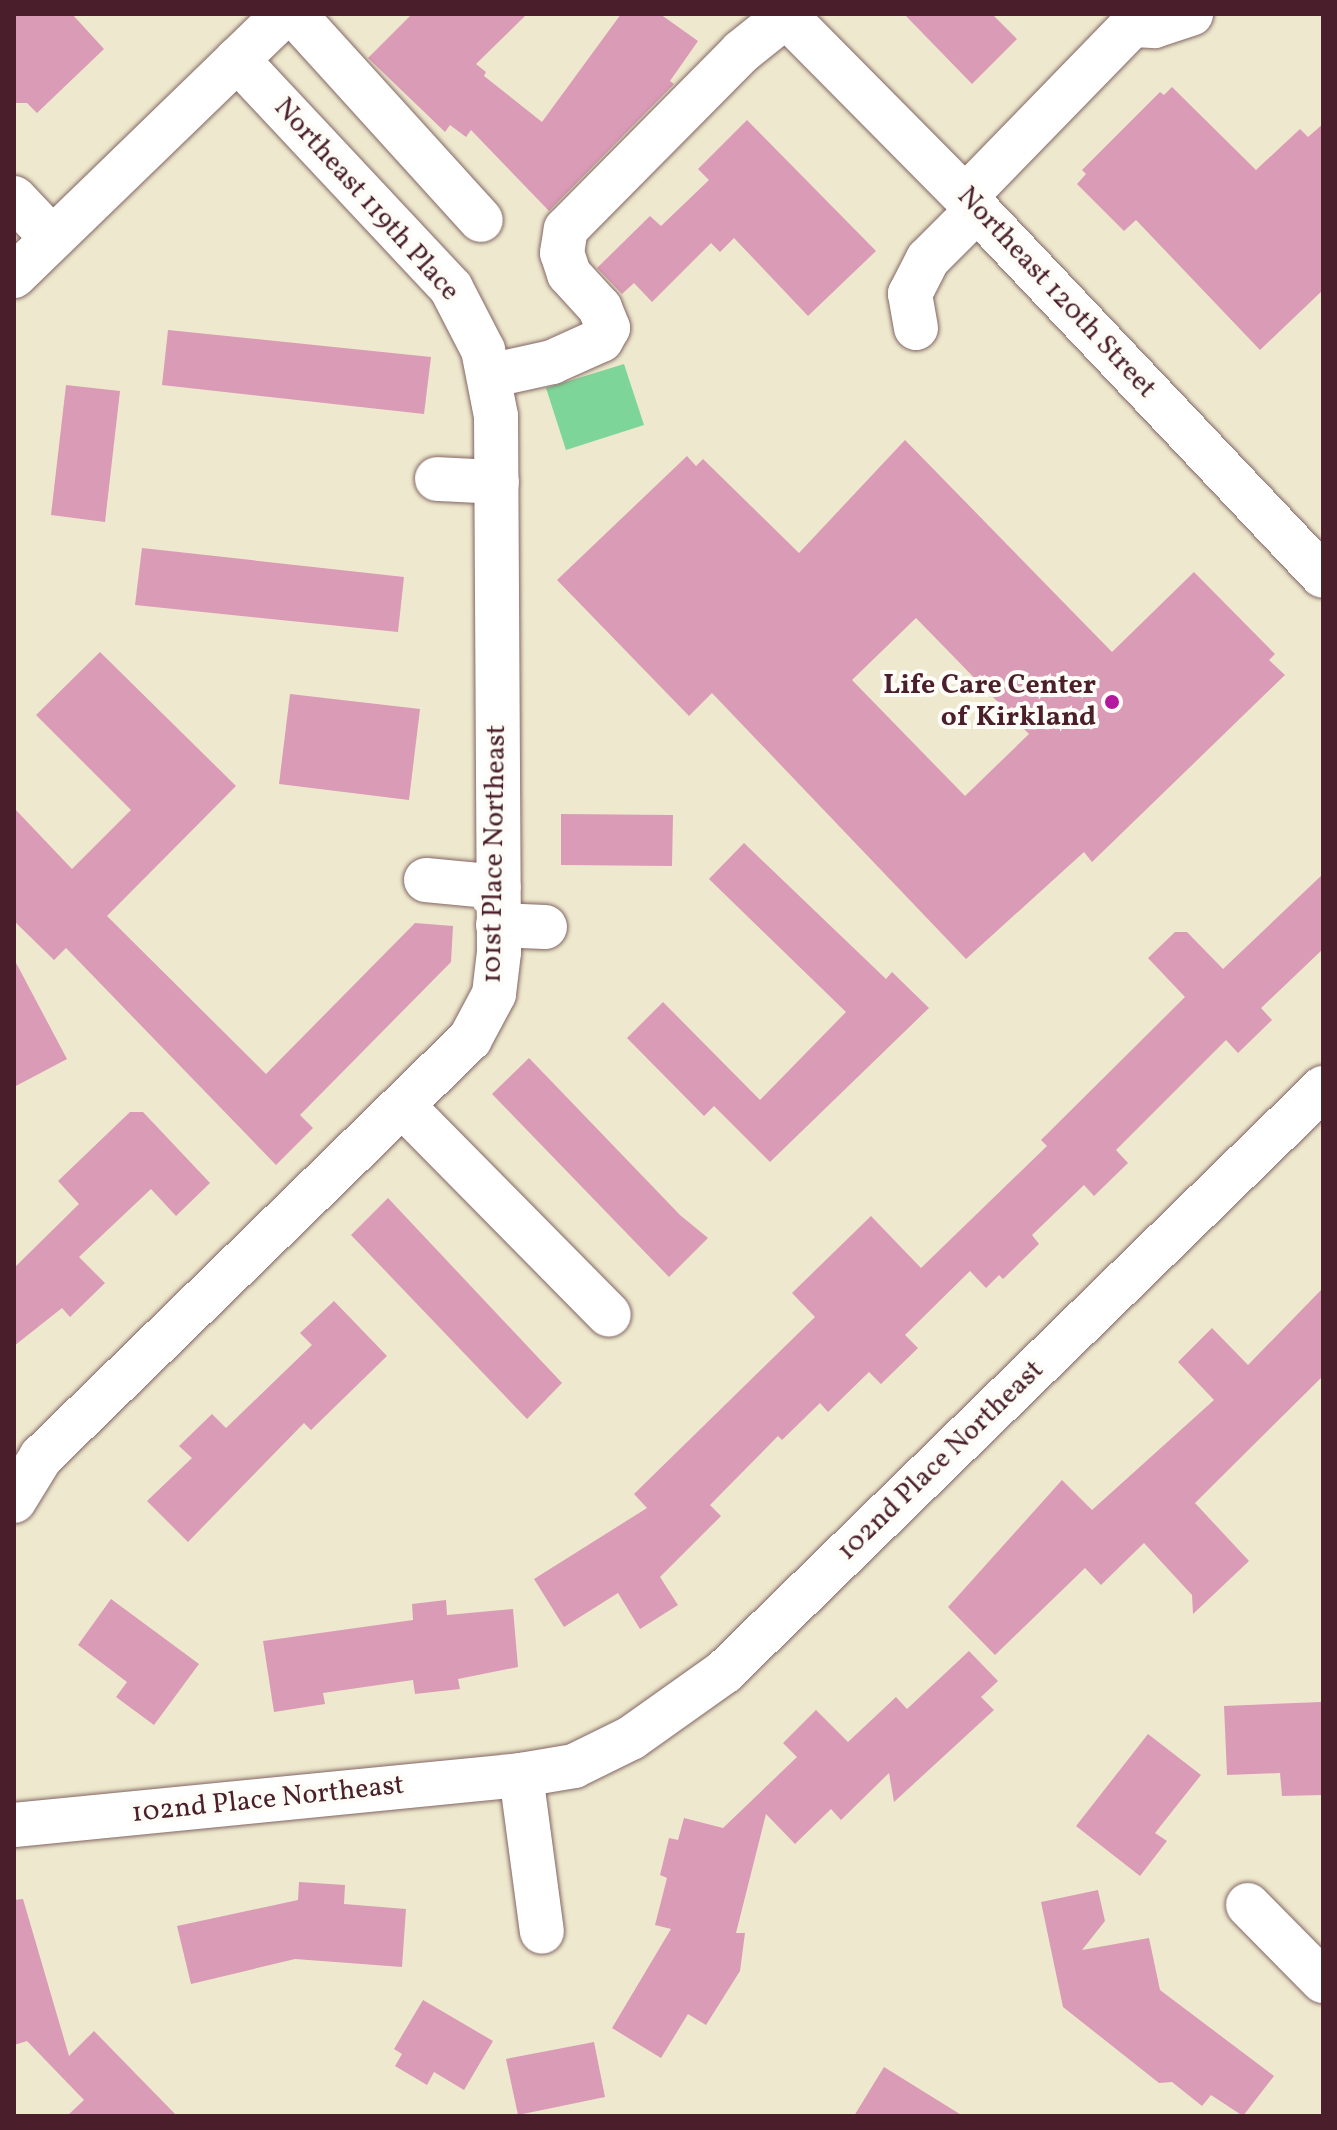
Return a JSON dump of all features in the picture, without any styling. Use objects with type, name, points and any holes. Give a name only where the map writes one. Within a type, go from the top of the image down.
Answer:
[{"type":"street","points":[[14,276],[284,14]]},
{"type":"street","points":[[294,14],[481,220]]},
{"type":"street","points":[[916,328],[910,294],[922,271],[971,203],[1132,25],[1154,26],[1191,14]]},
{"type":"street","points":[[486,363],[556,373],[601,340],[608,328],[600,308],[569,274],[562,253],[566,229],[741,52],[785,15]]},
{"type":"street","name":"Northeast 120th Street","points":[[785,15],[971,203],[1323,576]]},
{"type":"street","name":"Northeast 119th Place","points":[[237,59],[451,288],[486,363]]},
{"type":"street","points":[[14,198],[52,238]]},
{"type":"street","name":"101st Place Northeast","points":[[14,1501],[41,1457],[470,1039],[488,1006],[496,980],[498,906],[497,482],[496,416],[486,363]]},
{"type":"street","points":[[437,479],[497,482]]},
{"type":"street","points":[[426,880],[545,927]]},
{"type":"street","name":"102nd Place Northeast","points":[[14,1825],[521,1775],[574,1766],[631,1738],[724,1672],[1323,1088]]},
{"type":"street","points":[[403,1106],[609,1315]]},
{"type":"street","points":[[521,1775],[542,1932]]},
{"type":"street","points":[[1248,1905],[1323,1981]]},
{"type":"green space","points":[[624,364],[644,425],[566,450],[546,388]]},
{"type":"building","points":[[14,14],[72,14],[104,49],[37,113],[27,103],[14,103]]},
{"type":"building","points":[[412,14],[527,14],[476,64],[486,72],[484,76],[542,122],[621,14],[660,14],[698,41],[670,81],[674,84],[549,211],[471,130],[466,137],[450,125],[445,132],[368,58]]},
{"type":"building","points":[[904,14],[992,14],[1017,39],[972,84]]},
{"type":"building","points":[[1172,87],[1256,170],[1300,129],[1308,137],[1323,124],[1323,290],[1260,350],[1136,220],[1124,231],[1077,184],[1086,174],[1082,170],[1160,92],[1164,95]]},
{"type":"building","points":[[747,120],[876,251],[808,316],[734,238],[720,252],[711,243],[652,302],[634,283],[622,294],[597,268],[650,216],[661,226],[709,180],[698,169]]},
{"type":"building","points":[[168,330],[431,357],[424,414],[162,385]]},
{"type":"building","points":[[66,385],[120,391],[105,522],[51,515]]},
{"type":"building","name":"Life Care Center of Kirkland","points":[[905,440],[1112,652],[1194,572],[1275,654],[1269,660],[1285,675],[1092,862],[1084,852],[966,959],[712,693],[689,716],[557,580],[687,456],[696,466],[703,459],[799,553]],"holes":[[[916,618],[1029,734],[965,796],[852,680]]]},
{"type":"building","points":[[142,548],[404,577],[398,632],[135,605]]},
{"type":"building","points":[[100,652],[236,786],[107,916],[266,1074],[415,923],[453,926],[451,962],[300,1115],[313,1128],[276,1165],[66,948],[54,960],[14,921],[14,808],[72,869],[131,810],[36,715]]},
{"type":"building","points":[[290,694],[420,709],[409,800],[279,784]]},
{"type":"building","points":[[561,814],[673,815],[672,866],[561,865]]},
{"type":"building","points":[[744,843],[886,979],[892,972],[929,1008],[770,1162],[714,1106],[704,1116],[627,1038],[663,1002],[760,1100],[846,1012],[709,879]]},
{"type":"building","points":[[1323,874],[1323,949],[1261,1008],[1272,1020],[1238,1053],[1226,1040],[1116,1150],[1128,1163],[1094,1196],[1084,1185],[1032,1235],[1039,1244],[1003,1279],[999,1275],[986,1288],[970,1271],[905,1335],[918,1348],[881,1384],[869,1372],[828,1412],[820,1403],[782,1440],[778,1436],[710,1505],[721,1516],[660,1577],[678,1605],[640,1629],[618,1593],[564,1627],[534,1579],[647,1508],[634,1494],[815,1317],[792,1293],[871,1216],[921,1268],[1047,1146],[1041,1140],[1185,997],[1148,958],[1175,932],[1187,932],[1223,969]]},
{"type":"building","points":[[14,959],[67,1059],[14,1087]]},
{"type":"building","points":[[529,1058],[680,1215],[708,1238],[669,1277],[492,1094]]},
{"type":"building","points":[[130,1112],[143,1112],[210,1183],[176,1216],[151,1189],[79,1257],[105,1283],[70,1317],[62,1308],[14,1346],[14,1268],[79,1204],[58,1181]]},
{"type":"building","points":[[388,1198],[562,1383],[527,1419],[351,1235]]},
{"type":"building","points":[[1323,1288],[1323,1376],[1195,1503],[1249,1561],[1193,1614],[1192,1595],[1144,1543],[1101,1585],[1085,1568],[995,1655],[948,1607],[1062,1480],[1092,1510],[1214,1400],[1178,1362],[1212,1328],[1248,1365]]},
{"type":"building","points":[[334,1301],[387,1356],[311,1430],[304,1423],[188,1542],[147,1501],[192,1458],[179,1446],[212,1414],[226,1428],[312,1345],[300,1333]]},
{"type":"building","points":[[111,1599],[199,1664],[154,1725],[116,1697],[127,1682],[78,1645]]},
{"type":"building","points":[[446,1600],[447,1615],[513,1609],[518,1667],[458,1679],[460,1689],[415,1694],[413,1680],[323,1693],[325,1704],[274,1712],[263,1641],[413,1620],[412,1604]]},
{"type":"building","points":[[969,1651],[998,1681],[981,1697],[994,1710],[894,1802],[889,1773],[841,1820],[831,1809],[795,1844],[766,1814],[736,1933],[745,1933],[740,1971],[706,2025],[688,2014],[661,2058],[612,2028],[671,1929],[655,1925],[667,1878],[660,1875],[669,1838],[678,1840],[684,1818],[723,1828],[797,1757],[783,1743],[816,1710],[848,1742],[896,1697],[907,1709]]},
{"type":"building","points":[[1321,1702],[1323,1795],[1282,1796],[1280,1773],[1227,1775],[1224,1706]]},
{"type":"building","points":[[1148,1734],[1201,1775],[1155,1833],[1167,1841],[1140,1876],[1076,1826]]},
{"type":"building","points":[[299,1882],[345,1885],[344,1904],[406,1909],[402,1967],[295,1959],[191,1984],[177,1926],[298,1900]]},
{"type":"building","points":[[1098,1890],[1105,1921],[1082,1950],[1149,1938],[1160,1990],[1274,2076],[1243,2116],[1211,2095],[1202,2106],[1172,2082],[1159,2083],[1063,2007],[1041,1902]]},
{"type":"building","points":[[23,1899],[69,2056],[94,2031],[177,2116],[67,2116],[84,2100],[27,2041],[14,2045],[14,1900]]},
{"type":"building","points":[[423,2000],[493,2041],[464,2090],[434,2072],[427,2085],[395,2066],[402,2054],[394,2049]]},
{"type":"building","points":[[594,2042],[605,2097],[518,2115],[506,2059]]},
{"type":"building","points":[[884,2067],[963,2116],[854,2116]]},
{"type":"place","name":"Life Care Center of Kirkland","points":[[1112,702]]}]
